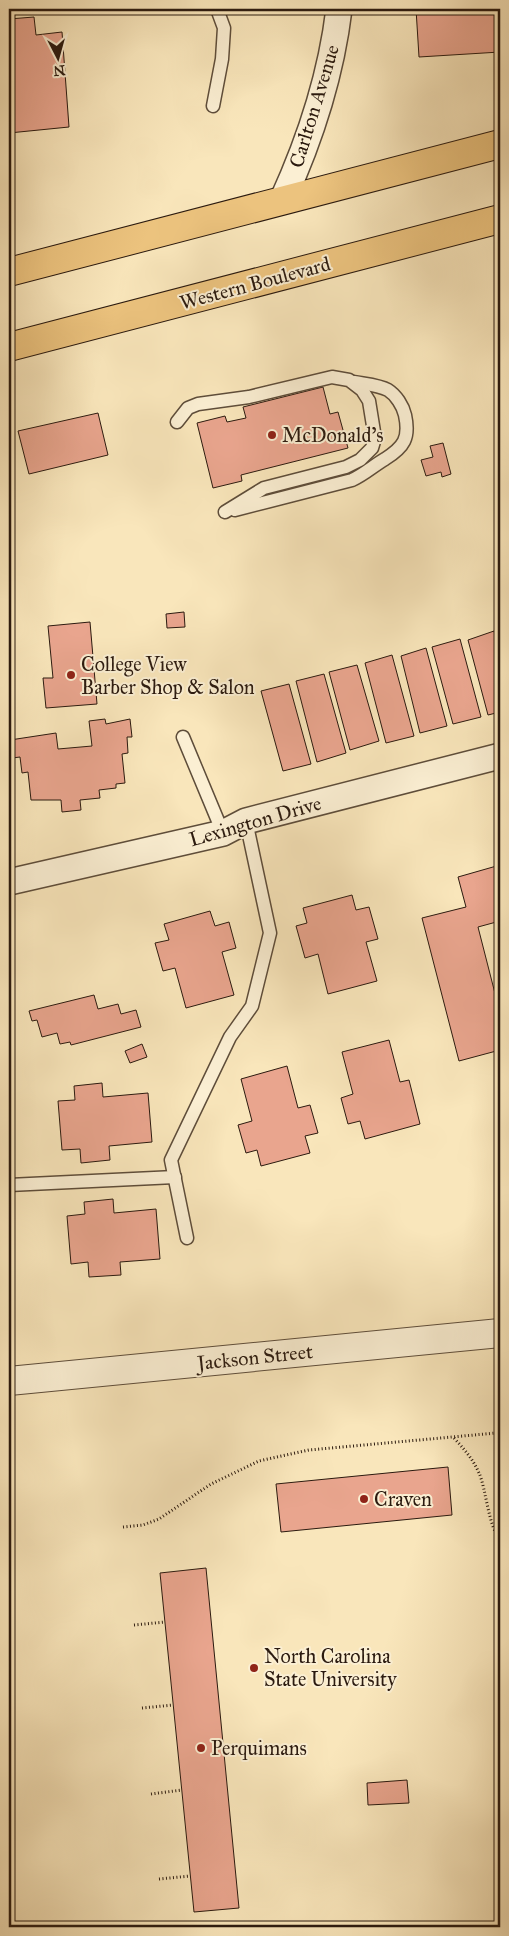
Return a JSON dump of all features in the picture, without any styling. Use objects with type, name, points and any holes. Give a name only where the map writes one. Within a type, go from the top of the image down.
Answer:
[{"type":"main road","points":[[9,272],[500,144]]},
{"type":"main road","name":"Western Boulevard","points":[[9,347],[500,219]]},
{"type":"street","name":"Carlton Avenue","points":[[282,201],[302,159],[325,88],[339,9]]},
{"type":"street","name":"Lexington Drive","points":[[9,882],[223,833],[246,821],[500,756]]},
{"type":"street","name":"Jackson Street","points":[[9,1381],[500,1333]]},
{"type":"lane","points":[[213,106],[222,59],[224,28],[217,9]]},
{"type":"lane","points":[[177,422],[188,408],[198,404],[249,397],[332,377],[349,380],[388,390],[398,398],[408,426],[407,435],[395,454],[369,472],[352,480],[225,512],[264,488],[346,467],[360,460],[372,448],[375,428],[369,401],[362,390],[349,380]]},
{"type":"lane","points":[[183,737],[223,833]]},
{"type":"lane","points":[[187,1238],[172,1160],[230,1037],[252,1006],[261,978],[270,933],[246,821]]},
{"type":"lane","points":[[9,1186],[174,1177]]},
{"type":"path","points":[[123,1527],[143,1525],[159,1519],[211,1484],[259,1461],[309,1450],[496,1433]]},
{"type":"path","points":[[454,1438],[470,1455],[479,1473],[487,1498],[493,1529],[500,1538]]},
{"type":"path","points":[[134,1625],[166,1622]]},
{"type":"path","points":[[142,1708],[173,1705]]},
{"type":"path","points":[[151,1794],[182,1790]]},
{"type":"path","points":[[159,1879],[190,1876]]},
{"type":"building","points":[[416,9],[500,9],[500,52],[419,57]]},
{"type":"building","points":[[34,17],[36,35],[62,32],[69,127],[9,133],[9,19]]},
{"type":"building","name":"McDonald's","points":[[323,387],[330,414],[338,412],[348,448],[241,475],[242,481],[213,488],[197,423],[225,416],[227,422],[246,418],[243,407]]},
{"type":"building","points":[[98,413],[108,455],[29,474],[18,431]]},
{"type":"building","points":[[443,443],[451,474],[442,477],[441,472],[426,476],[421,460],[433,457],[430,446]]},
{"type":"building","points":[[184,612],[185,627],[167,628],[166,614]]},
{"type":"building","points":[[90,622],[97,704],[46,708],[43,678],[53,678],[48,626]]},
{"type":"building","points":[[494,631],[500,655],[500,712],[488,715],[468,640]]},
{"type":"building","points":[[460,639],[481,717],[453,724],[432,647]]},
{"type":"building","points":[[426,648],[447,726],[420,733],[401,656]]},
{"type":"building","points":[[392,655],[414,736],[386,743],[365,663]]},
{"type":"building","points":[[357,665],[379,741],[350,750],[329,672]]},
{"type":"building","points":[[324,674],[346,753],[317,762],[296,681]]},
{"type":"building","points":[[289,684],[311,764],[283,771],[261,691]]},
{"type":"building","points":[[105,719],[106,724],[130,719],[132,737],[127,737],[128,753],[122,754],[125,783],[116,784],[116,788],[99,790],[100,798],[80,800],[81,810],[62,812],[61,800],[31,800],[28,772],[22,773],[20,757],[12,758],[10,740],[56,733],[58,749],[92,746],[89,721]]},
{"type":"building","points":[[500,865],[500,921],[478,927],[500,1013],[500,1050],[459,1061],[422,918],[466,907],[458,877]]},
{"type":"building","points":[[352,895],[356,910],[369,907],[378,939],[366,942],[377,981],[328,994],[318,954],[305,958],[296,926],[307,923],[303,908]]},
{"type":"building","points":[[210,911],[215,926],[229,922],[236,948],[222,952],[234,995],[186,1008],[175,968],[163,971],[155,943],[169,940],[164,924]]},
{"type":"building","points":[[94,995],[98,1009],[118,1004],[121,1014],[136,1010],[141,1027],[71,1045],[70,1042],[60,1044],[57,1033],[42,1037],[37,1020],[32,1021],[29,1011]]},
{"type":"building","points":[[389,1040],[400,1082],[409,1080],[420,1124],[365,1139],[360,1121],[348,1124],[341,1098],[353,1094],[342,1052]]},
{"type":"building","points":[[142,1044],[147,1057],[130,1063],[125,1051]]},
{"type":"building","points":[[287,1066],[298,1108],[310,1105],[318,1133],[305,1136],[310,1153],[261,1166],[257,1150],[246,1153],[238,1125],[252,1121],[241,1079]]},
{"type":"building","points":[[102,1083],[103,1097],[148,1093],[152,1142],[109,1146],[110,1160],[81,1163],[80,1149],[62,1150],[58,1101],[75,1100],[74,1086]]},
{"type":"building","points":[[113,1199],[114,1213],[156,1209],[160,1259],[120,1262],[121,1275],[89,1277],[88,1262],[71,1264],[67,1216],[85,1214],[84,1202]]},
{"type":"building","name":"Craven","points":[[448,1467],[452,1515],[281,1532],[276,1484]]},
{"type":"building","name":"Perquimans","points":[[206,1568],[239,1908],[194,1912],[160,1573]]},
{"type":"building","points":[[407,1780],[409,1803],[368,1805],[367,1783]]},
{"type":"place","name":"McDonald's","points":[[272,435]]},
{"type":"place","name":"College View Barber Shop & Salon","points":[[71,675]]},
{"type":"place","name":"Craven","points":[[364,1499]]},
{"type":"place","name":"North Carolina State University","points":[[254,1668]]},
{"type":"place","name":"Perquimans","points":[[201,1748]]}]
